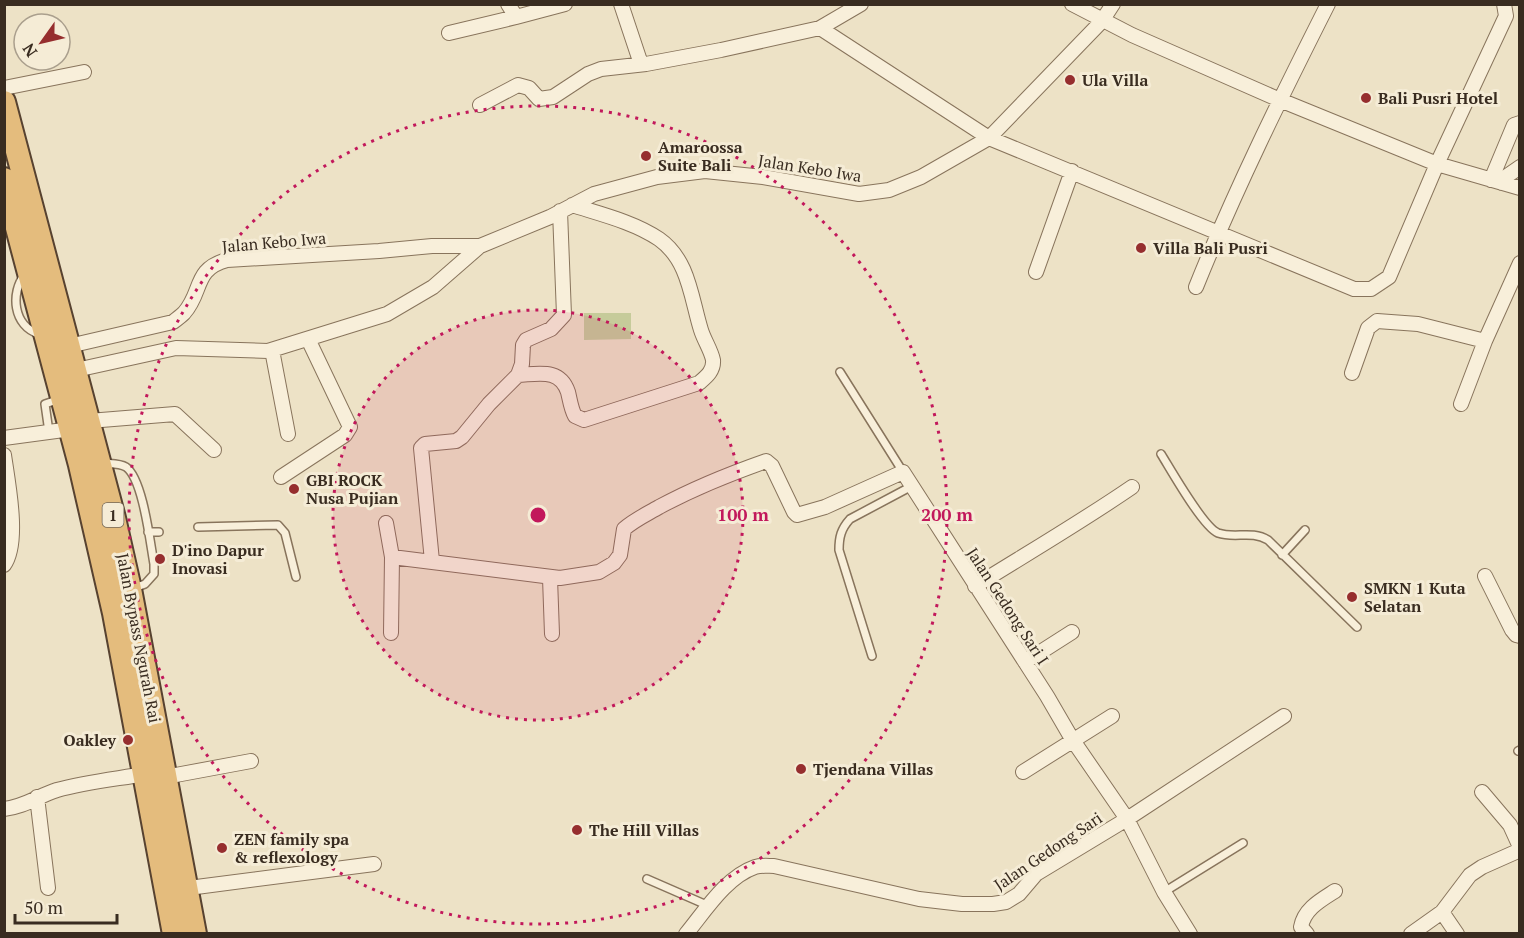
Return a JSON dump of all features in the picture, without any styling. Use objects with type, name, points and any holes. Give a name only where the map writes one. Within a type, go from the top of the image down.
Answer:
[{"type":"highway","name":"Jalan Bypass Ngurah Rai","points":[[4,102],[76,369],[80,425],[114,613],[155,776],[177,890],[195,933]]},
{"type":"highway","name":"Jalan Bypass Ngurah Rai","points":[[6,193],[63,398],[100,463],[130,590],[155,776]]},
{"type":"highway","name":"Jalan Bypass Ngurah Rai","points":[[174,933],[177,890]]},
{"type":"street","points":[[508,4],[516,17]]},
{"type":"street","points":[[449,33],[565,4]]},
{"type":"street","points":[[621,4],[641,64]]},
{"type":"street","points":[[480,105],[518,85],[529,88],[539,99],[545,99],[553,97],[588,74],[601,69],[721,50],[820,28],[861,4]]},
{"type":"street","points":[[1072,4],[1102,21],[1280,100],[1437,164],[1520,188]]},
{"type":"street","name":"Jalan Kebo Iwa","points":[[76,369],[176,348],[272,350],[387,314],[434,287],[480,246],[594,194],[657,177],[705,171],[763,177],[859,194],[889,190],[921,177],[989,138],[1102,21],[1113,4]]},
{"type":"street","points":[[1196,287],[1280,100],[1328,4]]},
{"type":"street","points":[[820,28],[989,138],[1354,289],[1371,290],[1389,277],[1437,164],[1506,16],[1504,4]]},
{"type":"street","points":[[4,88],[84,72]]},
{"type":"street","points":[[1497,182],[1514,125],[1520,123]]},
{"type":"street","points":[[1497,182],[1520,167]]},
{"type":"street","points":[[1036,272],[1072,171]]},
{"type":"street","points":[[432,561],[422,448],[425,444],[456,441],[462,437],[489,404],[518,375],[521,370],[523,345],[526,339],[551,329],[564,315],[566,208],[632,225],[660,239],[672,251],[684,270],[700,328],[713,361],[709,374],[699,383],[584,420],[575,416],[567,390],[558,377],[549,373],[518,375]]},
{"type":"street","name":"Jalan Kebo Iwa","points":[[69,346],[173,322],[185,312],[202,274],[214,264],[227,260],[432,246],[480,246]]},
{"type":"street","points":[[1461,404],[1485,341],[1520,263]]},
{"type":"street","points":[[1352,373],[1368,328],[1377,321],[1418,324],[1485,341]]},
{"type":"street","points":[[281,477],[345,435],[350,427],[308,339]]},
{"type":"street","points":[[272,350],[288,434]]},
{"type":"street","points":[[4,438],[80,425],[175,414],[214,450]]},
{"type":"street","points":[[4,455],[12,511],[11,554],[4,565]]},
{"type":"street","points":[[392,557],[550,578],[599,572],[614,563],[620,555],[624,529],[631,523],[719,478],[766,461],[772,466],[797,515],[825,507],[903,472]]},
{"type":"street","name":"Jalan Gedong Sari I","points":[[903,472],[1025,662],[1072,740],[1127,819],[1164,892],[1190,933]]},
{"type":"street","points":[[975,586],[1079,524],[1132,487]]},
{"type":"street","points":[[386,523],[392,557],[391,633]]},
{"type":"street","points":[[1485,576],[1512,630],[1520,636]]},
{"type":"street","points":[[550,578],[552,634]]},
{"type":"street","points":[[1025,662],[1072,632]]},
{"type":"street","points":[[1023,772],[1112,716]]},
{"type":"street","name":"Jalan Gedong Sari","points":[[686,933],[725,888],[747,871],[761,866],[774,866],[919,899],[962,904],[1006,902],[1019,894],[1036,874],[1127,819],[1284,716]]},
{"type":"street","points":[[4,809],[24,805],[37,797],[60,789],[251,761]]},
{"type":"street","points":[[1411,933],[1443,912],[1470,875],[1482,867],[1518,853],[1510,825],[1482,792]]},
{"type":"street","points":[[37,797],[48,888]]},
{"type":"street","points":[[177,890],[374,864]]},
{"type":"street","points":[[1307,933],[1301,927],[1305,916],[1318,902],[1335,891]]},
{"type":"street","points":[[1443,912],[1457,933]]},
{"type":"lane","points":[[840,372],[903,472]]},
{"type":"lane","points":[[48,425],[45,404],[63,398]]},
{"type":"lane","points":[[1161,454],[1212,529],[1224,534],[1261,536],[1357,627]]},
{"type":"lane","points":[[100,463],[121,464],[133,474],[139,489],[154,574],[145,584],[130,590]]},
{"type":"lane","points":[[872,656],[839,550],[839,539],[842,527],[850,519],[912,486]]},
{"type":"lane","points":[[198,527],[278,525],[285,533],[296,577]]},
{"type":"lane","points":[[1282,555],[1305,530]]},
{"type":"lane","points":[[148,532],[159,531]]},
{"type":"lane","points":[[1164,892],[1243,843]]},
{"type":"lane","points":[[647,879],[709,906]]},
{"type":"green space","points":[[584,313],[631,313],[631,339],[584,340]]},
{"type":"place","name":"Ula Villa","points":[[1070,80]]},
{"type":"place","name":"Bali Pusri Hotel","points":[[1366,98]]},
{"type":"place","name":"Amaroossa Suite Bali","points":[[646,156]]},
{"type":"place","name":"Villa Bali Pusri","points":[[1141,248]]},
{"type":"place","name":"GBI ROCK Nusa Pujian","points":[[294,489]]},
{"type":"place","name":"D'ino Dapur Inovasi","points":[[160,559]]},
{"type":"place","name":"SMKN 1 Kuta Selatan","points":[[1352,597]]},
{"type":"place","name":"Oakley","points":[[128,740]]},
{"type":"place","name":"Tjendana Villas","points":[[801,769]]},
{"type":"place","name":"The Hill Villas","points":[[577,830]]},
{"type":"place","name":"ZEN family spa & reflexology","points":[[222,848]]}]
